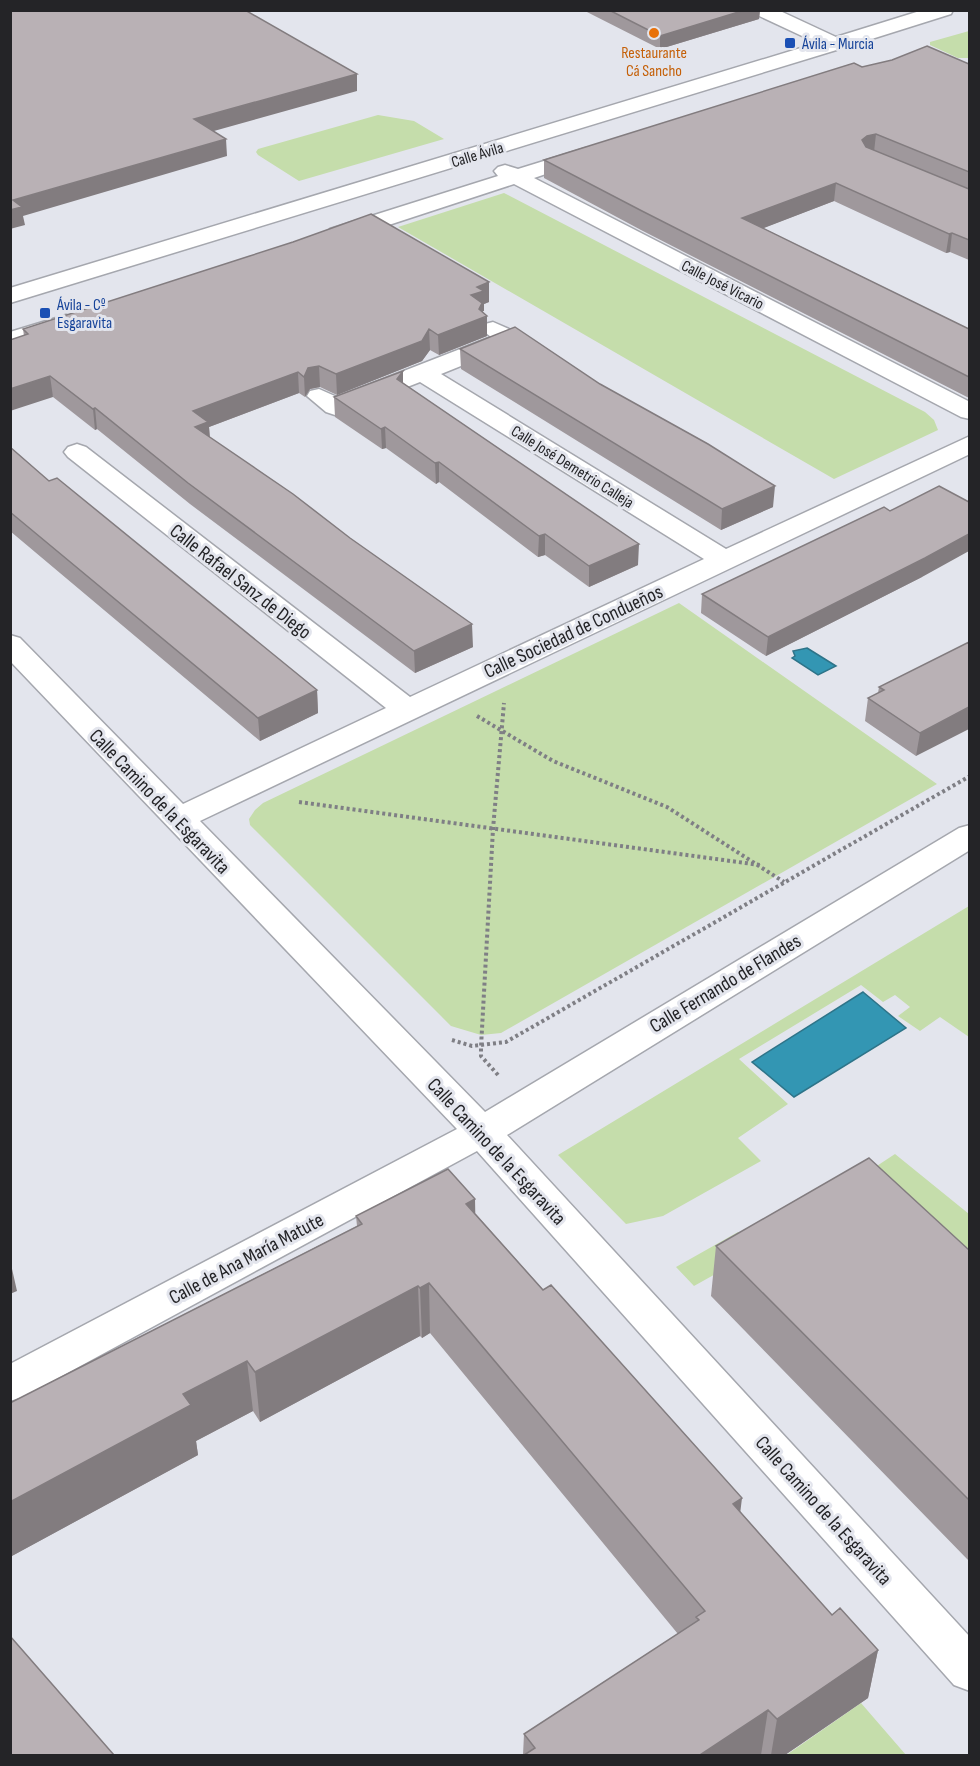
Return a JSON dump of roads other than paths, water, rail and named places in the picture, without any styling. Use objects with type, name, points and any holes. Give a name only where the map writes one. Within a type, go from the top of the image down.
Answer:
[{"type":"street","points":[[762,10],[836,44]]},
{"type":"street","name":"Calle Ávila","points":[[10,296],[944,10]]},
{"type":"street","name":"Calle Ávila","points":[[313,241],[606,148]]},
{"type":"street","name":"Calle José Vicario","points":[[477,154],[515,176],[969,412]]},
{"type":"street","points":[[10,340],[89,314]]},
{"type":"street","points":[[319,396],[335,406],[510,338],[494,329]]},
{"type":"street","name":"Calle José Demetrio Calleja","points":[[422,373],[724,560]]},
{"type":"street","name":"Calle Sociedad de Condueños","points":[[177,819],[405,709],[969,444]]},
{"type":"street","name":"Calle Rafael Sanz de Diego","points":[[77,452],[405,709]]},
{"type":"street","name":"Calle Camino de la Esgaravita","points":[[10,644],[482,1132],[969,1670]]},
{"type":"street","name":"Calle Fernando de Flandes","points":[[482,1132],[969,835]]},
{"type":"street","name":"Calle de Ana María Matute","points":[[10,1384],[482,1132]]},
{"type":"water","points":[[807,648],[836,666],[818,675],[792,658],[795,656],[793,651]]},
{"type":"water","points":[[863,992],[906,1028],[794,1097],[752,1062]]},
{"type":"place","name":"Restaurante Cá Sancho","points":[[654,33]]},
{"type":"place","name":"Ávila - Murcia","points":[[790,43]]},
{"type":"place","name":"Ávila - Cº Esgaravita","points":[[45,313]]}]
